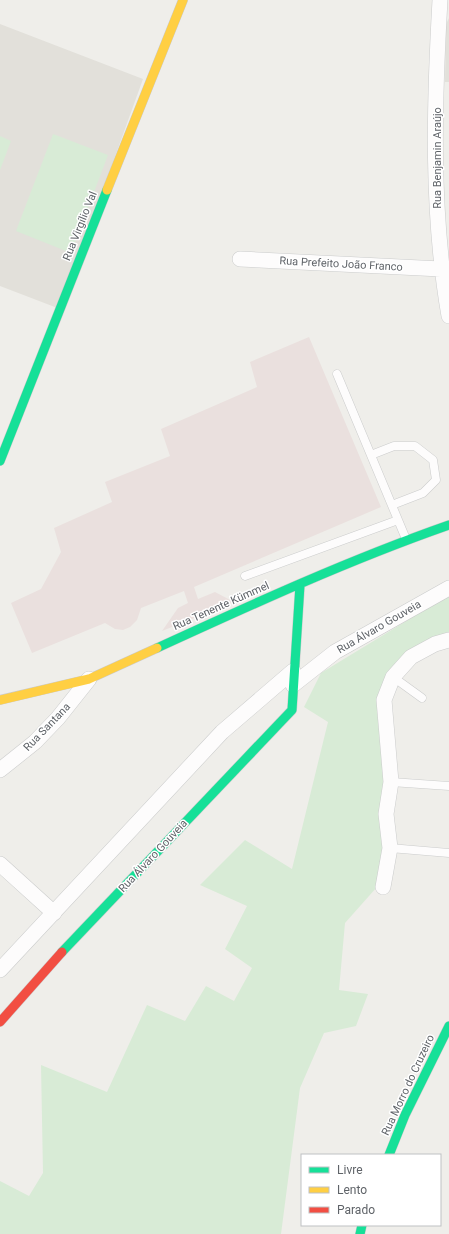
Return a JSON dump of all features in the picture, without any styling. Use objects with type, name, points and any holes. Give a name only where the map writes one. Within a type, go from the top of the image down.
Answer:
[{"type":"street","name":"Rua Virgílio Val","points":[[0,461],[183,0]]},
{"type":"street","name":"Rua Benjamin Araújo","points":[[440,0],[437,58],[436,211],[441,269],[449,316]]},
{"type":"street","name":"Rua Prefeito João Franco","points":[[240,259],[441,269]]},
{"type":"street","name":"Rua Tenente Kümmel","points":[[0,700],[89,680],[174,640],[300,585],[406,540],[449,524]]},
{"type":"street","name":"Rua Álvaro Gouveia","points":[[0,1022],[63,950],[292,710],[300,585]]},
{"type":"street","name":"Rua Álvaro Gouveia","points":[[0,970],[222,732],[293,678],[449,588]]},
{"type":"street","points":[[383,887],[390,848],[386,814],[391,782],[384,700],[393,677],[411,657],[435,644],[449,640]]},
{"type":"street","name":"Rua Santana","points":[[0,770],[35,742],[58,718],[89,680]]},
{"type":"street","points":[[0,864],[54,913]]},
{"type":"street","name":"Rua Morro do Cruzeiro","points":[[389,1154],[405,1115],[449,1026]]},
{"type":"lane","points":[[337,374],[406,540]]},
{"type":"lane","points":[[370,455],[394,446],[415,446],[433,460],[436,480],[423,493],[392,505]]},
{"type":"lane","points":[[245,576],[398,520]]},
{"type":"lane","points":[[393,677],[422,698]]},
{"type":"lane","points":[[391,782],[449,786]]},
{"type":"lane","points":[[390,848],[449,853]]},
{"type":"shaded area","points":[[449,18],[449,82],[445,82],[446,24]]},
{"type":"shaded area","points":[[0,24],[143,79],[60,309],[0,286]]},
{"type":"shaded area","points":[[309,337],[381,507],[194,587],[198,599],[215,592],[234,602],[162,631],[178,608],[188,603],[184,591],[141,608],[137,620],[130,627],[123,630],[115,629],[105,623],[32,653],[11,603],[41,589],[61,552],[54,528],[112,502],[105,482],[170,456],[161,429],[257,387],[250,362]]},
{"type":"green space","points":[[53,134],[108,155],[71,253],[16,231]]},
{"type":"green space","points":[[0,136],[11,141],[0,170]]},
{"type":"green space","points":[[449,595],[449,636],[390,672],[383,847],[377,887],[345,923],[339,990],[368,994],[356,1026],[324,1033],[300,1088],[281,1234],[0,1234],[0,1181],[29,1196],[43,1173],[41,1065],[107,1092],[147,1005],[185,1021],[206,986],[234,1001],[252,968],[225,949],[247,906],[200,885],[245,840],[292,869],[328,722],[304,707],[321,673]]},
{"type":"traffic: fast","points":[[0,461],[107,190]]},
{"type":"traffic: fast","points":[[157,648],[338,568],[449,525]]},
{"type":"traffic: fast","points":[[62,952],[292,710],[300,585]]},
{"type":"traffic: fast","points":[[389,1154],[405,1115],[449,1026]]},
{"type":"traffic: fast","points":[[360,1234],[362,1226]]},
{"type":"traffic: slow","points":[[107,190],[183,0]]},
{"type":"traffic: slow","points":[[0,700],[89,679],[157,648]]},
{"type":"traffic: jam","points":[[0,1022],[62,952]]}]
